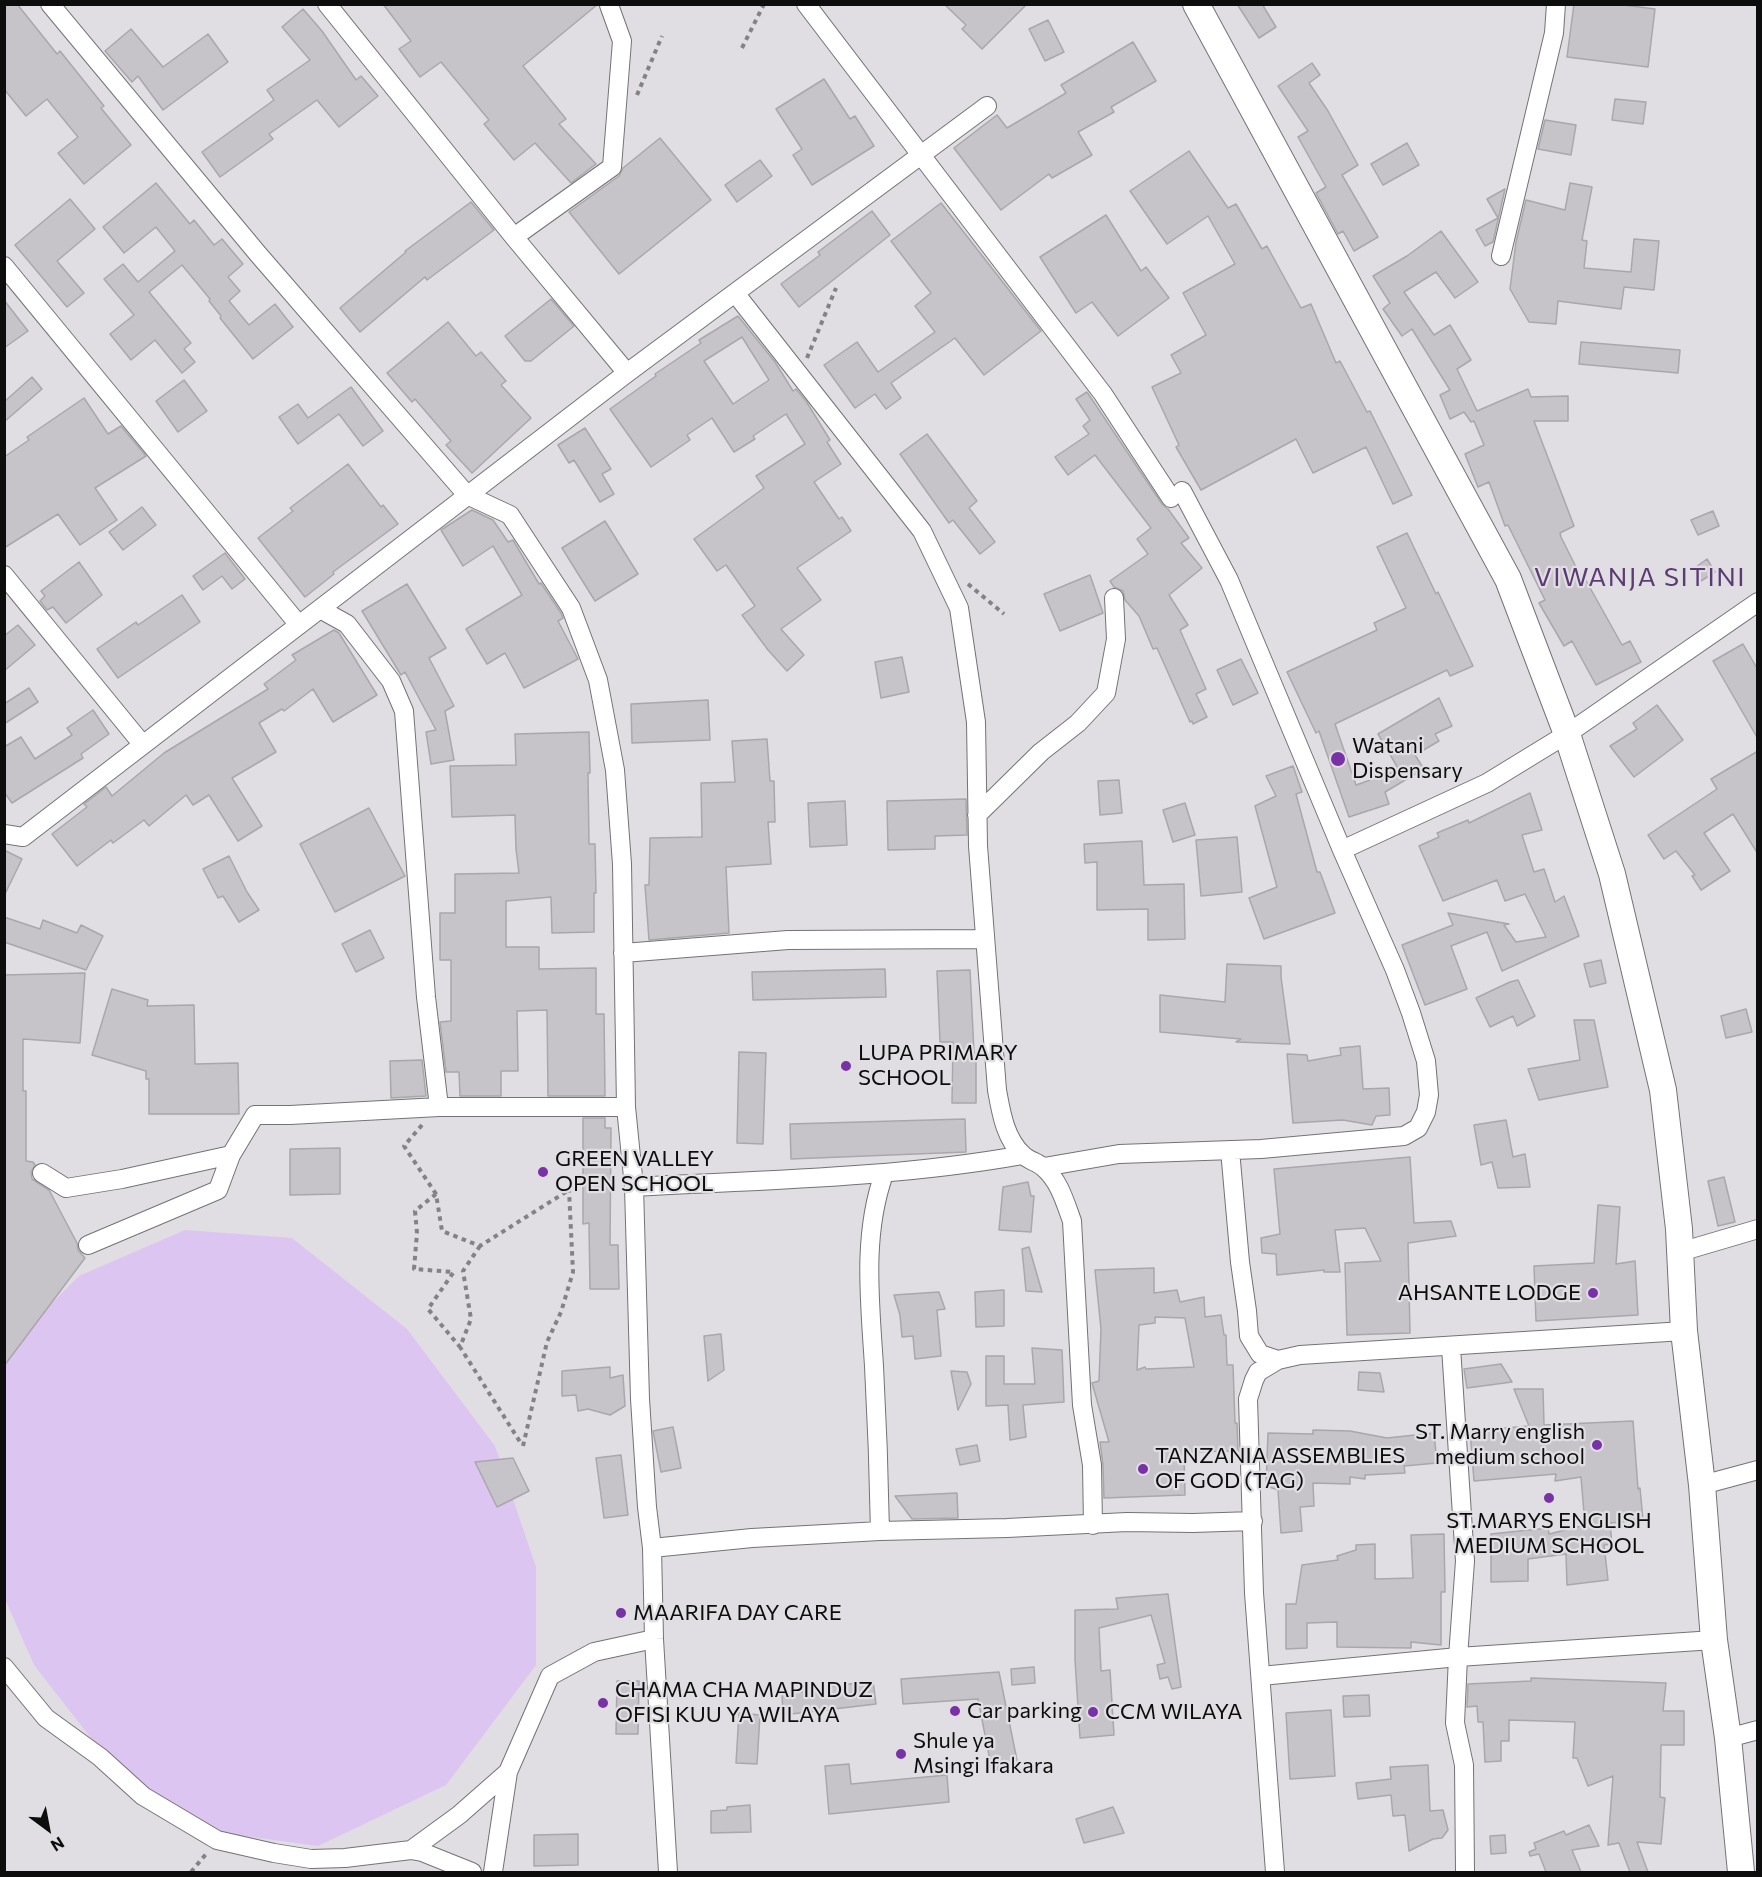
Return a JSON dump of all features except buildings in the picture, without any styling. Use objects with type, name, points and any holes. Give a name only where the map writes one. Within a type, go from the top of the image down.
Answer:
[{"type":"main road","points":[[1196,4],[1508,579],[1567,734],[1612,874],[1663,1089],[1680,1252],[1684,1330],[1702,1485],[1714,1640],[1728,1738],[1741,1872]]},
{"type":"street","points":[[50,4],[258,254],[467,495],[510,515],[571,608],[598,680],[615,770],[622,864],[626,1107],[634,1187],[640,1399],[652,1548],[654,1638],[668,1872]]},
{"type":"street","points":[[327,4],[514,237],[627,373]]},
{"type":"street","points":[[806,4],[1103,394],[1177,495],[1229,580],[1342,850],[1377,926],[1411,1012],[1426,1061],[1429,1095],[1426,1112],[1418,1128],[1404,1136],[1230,1150],[1119,1154],[1044,1167]]},
{"type":"street","points":[[1502,256],[1554,33],[1556,4]]},
{"type":"street","points":[[514,237],[612,167],[622,41],[609,5]]},
{"type":"street","points":[[4,834],[23,837],[627,373],[987,106]]},
{"type":"street","points":[[4,266],[299,625]]},
{"type":"street","points":[[735,293],[922,531],[959,608],[975,722],[977,815],[984,939],[992,1038],[1002,1120],[1023,1155],[1044,1167],[1063,1194],[1072,1221],[1082,1405],[1092,1465],[1093,1525]]},
{"type":"street","points":[[4,575],[143,745]]},
{"type":"street","points":[[977,815],[1041,752],[1078,723],[1106,693],[1116,639],[1114,598]]},
{"type":"street","points":[[1342,850],[1487,783],[1567,734],[1758,602]]},
{"type":"street","points":[[320,609],[347,624],[391,681],[404,711],[426,996],[439,1107]]},
{"type":"street","points":[[623,953],[788,940],[984,939]]},
{"type":"street","points":[[88,1245],[218,1190],[231,1155],[255,1115],[439,1107],[626,1107]]},
{"type":"street","points":[[1230,1150],[1240,1262],[1247,1311],[1254,1593],[1275,1872]]},
{"type":"street","points":[[42,1173],[66,1188],[122,1179],[231,1155]]},
{"type":"street","points":[[634,1187],[884,1174],[963,1166],[1023,1155]]},
{"type":"street","points":[[880,1531],[869,1289],[873,1220],[877,1193],[884,1174]]},
{"type":"street","points":[[1680,1252],[1758,1229]]},
{"type":"street","points":[[1248,1400],[1258,1372],[1278,1360],[1300,1355],[1451,1347],[1684,1330]]},
{"type":"street","points":[[1248,1336],[1260,1354],[1278,1360]]},
{"type":"street","points":[[1451,1347],[1465,1561],[1455,1723],[1464,1765],[1465,1872]]},
{"type":"street","points":[[1702,1485],[1758,1470]]},
{"type":"street","points":[[652,1548],[752,1538],[880,1531],[1253,1521]]},
{"type":"street","points":[[493,1872],[508,1772],[550,1676],[594,1652],[654,1638]]},
{"type":"street","points":[[1261,1676],[1458,1657],[1714,1640]]},
{"type":"street","points":[[4,1667],[46,1718],[100,1757],[143,1796],[217,1840],[310,1859],[345,1858],[411,1850],[422,1852],[472,1872]]},
{"type":"street","points":[[1728,1738],[1758,1730]]},
{"type":"street","points":[[411,1850],[459,1815],[508,1772]]},
{"type":"path","points":[[742,48],[764,4]]},
{"type":"path","points":[[634,102],[662,36]]},
{"type":"path","points":[[800,375],[836,288]]},
{"type":"path","points":[[439,1107],[404,1146],[436,1194],[442,1231],[480,1246]]},
{"type":"path","points":[[436,1194],[415,1210],[417,1233],[414,1269],[453,1272],[428,1310],[460,1347],[522,1446],[547,1342],[561,1312],[573,1272],[569,1190],[480,1246],[463,1271],[471,1319],[460,1347]]},
{"type":"shaded area","points":[[185,1230],[292,1238],[407,1329],[495,1446],[536,1567],[536,1665],[446,1785],[318,1846],[207,1831],[115,1769],[34,1665],[5,1599],[4,1351],[79,1276]]},
{"type":"place","name":"Watani Dispensary","points":[[1338,759]]},
{"type":"place","name":"LUPA PRIMARY SCHOOL","points":[[846,1066]]},
{"type":"place","name":"GREEN VALLEY OPEN SCHOOL","points":[[543,1172]]},
{"type":"place","name":"AHSANTE LODGE","points":[[1593,1293]]},
{"type":"place","name":"ST. Marry english medium school","points":[[1597,1445]]},
{"type":"place","name":"TANZANIA ASSEMBLIES OF GOD (TAG)","points":[[1143,1469]]},
{"type":"place","name":"ST.MARYS ENGLISH MEDIUM SCHOOL","points":[[1549,1498]]},
{"type":"place","name":"MAARIFA DAY CARE","points":[[621,1613]]},
{"type":"place","name":"CHAMA CHA MAPINDUZ OFISI KUU YA WILAYA","points":[[603,1703]]},
{"type":"place","name":"Car parking","points":[[955,1711]]},
{"type":"place","name":"CCM WILAYA","points":[[1093,1712]]},
{"type":"place","name":"Shule ya Msingi Ifakara","points":[[901,1754]]},
{"type":"district","name":"VIWANJA SITINI","points":[[1640,577]]}]
